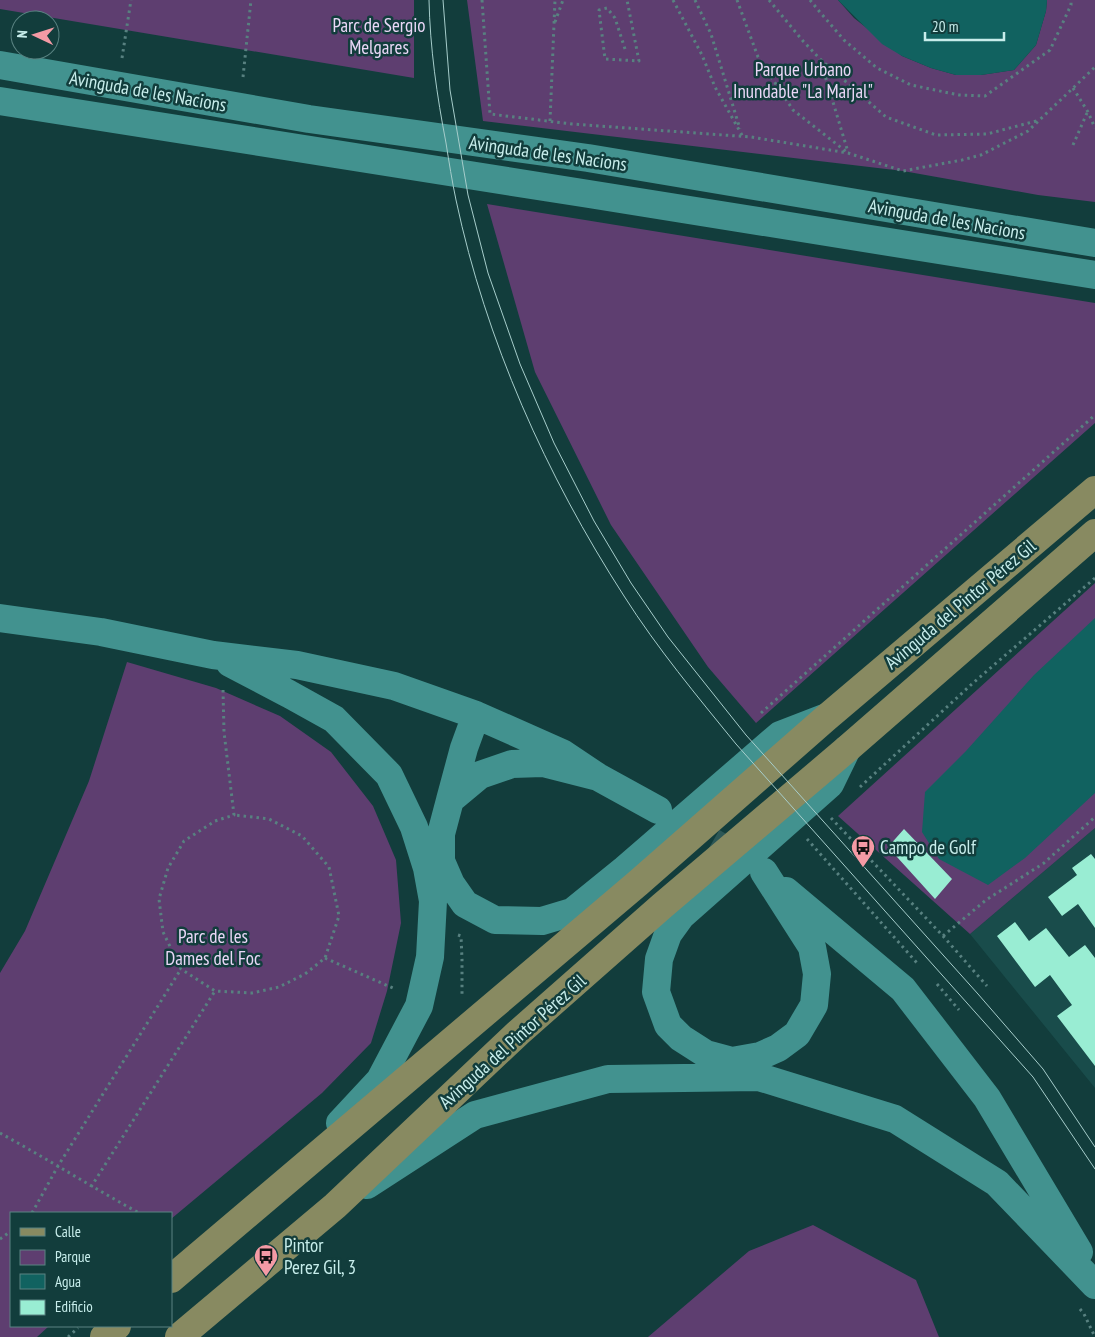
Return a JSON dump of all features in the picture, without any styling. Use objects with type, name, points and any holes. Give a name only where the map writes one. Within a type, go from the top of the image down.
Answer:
[{"type":"main road","name":"Avinguda del Pintor Pérez Gil","points":[[172,1278],[291,1176],[631,876],[826,718],[1095,490]]},
{"type":"main road","name":"Avinguda del Pintor Pérez Gil","points":[[180,1337],[335,1206],[518,1033],[671,911],[847,748],[1095,533]]},
{"type":"main road","points":[[104,1337],[116,1327]]},
{"type":"street","name":"Avinguda de les Nacions","points":[[0,65],[309,119],[588,158],[1095,243]]},
{"type":"street","name":"Avinguda de les Nacions","points":[[0,101],[1095,276]]},
{"type":"street","points":[[0,618],[101,632],[213,654],[296,665],[394,686],[476,715],[562,753],[598,777],[658,810]]},
{"type":"street","points":[[213,654],[334,719],[389,775],[414,827],[427,868],[433,901],[430,957],[419,1006],[380,1080],[291,1176]]},
{"type":"street","points":[[450,800],[464,748],[476,715]]},
{"type":"street","points":[[450,800],[480,775],[512,764],[543,763],[598,777]]},
{"type":"street","name":"Avinguda del Pintor Pérez Gil","points":[[450,800],[440,834],[441,861],[451,884],[465,904],[495,920],[542,922],[572,912],[631,876]]},
{"type":"street","points":[[671,911],[668,934],[659,959],[656,992],[668,1024],[682,1038],[706,1054],[732,1061],[760,1056],[778,1048],[798,1034],[814,1006],[818,974],[812,947],[764,872],[902,990],[987,1098],[1095,1280]]},
{"type":"street","points":[[335,1206],[475,1115],[608,1079],[759,1077],[895,1119],[997,1183],[1087,1296]]},
{"type":"path","points":[[122,58],[131,0]]},
{"type":"path","points":[[243,77],[251,0]]},
{"type":"path","points":[[482,0],[490,114],[550,121],[743,137],[848,153],[903,171],[981,155],[1028,132],[1095,67]]},
{"type":"path","points":[[550,121],[555,0]]},
{"type":"path","points":[[554,25],[563,0]]},
{"type":"path","points":[[625,49],[616,18],[607,8],[599,10],[605,59],[639,61],[626,0]]},
{"type":"path","points":[[673,0],[702,55],[715,87],[743,137]]},
{"type":"path","points":[[695,0],[711,34],[743,137]]},
{"type":"path","points":[[737,0],[758,57],[793,110],[848,153]]},
{"type":"path","points":[[769,0],[820,59],[886,117],[936,135],[987,134],[1041,120]]},
{"type":"path","points":[[810,0],[844,40],[877,68],[911,85],[959,95],[985,96],[1050,50],[1071,5],[1071,0]]},
{"type":"path","points":[[820,59],[848,153]]},
{"type":"path","points":[[1073,88],[1088,112],[1095,128]]},
{"type":"path","points":[[1073,145],[1088,112]]},
{"type":"path","points":[[761,713],[1095,416]]},
{"type":"path","points":[[855,792],[973,683],[1095,578]]},
{"type":"path","points":[[223,682],[224,732],[234,815]]},
{"type":"path","points":[[836,811],[830,817],[943,936],[987,986]]},
{"type":"path","points":[[234,815],[269,819],[302,836],[329,867],[339,916],[324,958],[305,974],[279,987],[252,993],[215,992],[181,969],[163,932],[159,899],[168,868],[184,841],[214,821],[234,815]]},
{"type":"path","points":[[943,936],[986,900],[1044,863],[1095,817]]},
{"type":"path","points":[[802,833],[920,966]]},
{"type":"path","points":[[33,1212],[58,1166],[181,969]]},
{"type":"path","points":[[933,980],[959,1010]]},
{"type":"path","points":[[392,994],[396,981]]},
{"type":"path","points":[[91,1187],[215,992]]},
{"type":"path","points":[[0,1133],[137,1212]]},
{"type":"path","points":[[0,1239],[10,1231]]},
{"type":"path","points":[[1087,1296],[1084,1314],[1095,1337]]},
{"type":"path","points":[[68,1337],[79,1327]]},
{"type":"shaded area","points":[[1095,828],[1095,1088],[970,934]]},
{"type":"green space","name":"Parc de Sergio Melgares","points":[[0,0],[414,0],[414,78],[60,19],[60,10],[0,9]]},
{"type":"green space","name":"Parque Urbano Inundable \"La Marjal\"","points":[[467,0],[838,0],[854,18],[902,56],[931,68],[956,75],[981,75],[1014,70],[1036,45],[1046,11],[1047,0],[1095,0],[1095,202],[1038,195],[903,171],[483,121]]},
{"type":"green space","points":[[487,204],[1095,303],[1095,423],[756,723],[708,667],[611,525],[535,372]]},
{"type":"green space","points":[[1095,583],[1095,828],[970,934],[838,816]]},
{"type":"green space","name":"Parc de les Dames del Foc","points":[[127,662],[216,688],[280,716],[331,752],[373,806],[396,860],[401,923],[387,991],[371,1043],[322,1093],[172,1218],[172,1212],[10,1212],[10,1327],[48,1327],[37,1337],[0,1337],[0,973],[25,931],[89,781]]},
{"type":"green space","points":[[813,1225],[916,1280],[939,1337],[648,1337],[749,1251]]},
{"type":"water","points":[[838,0],[1047,0],[1046,11],[1036,45],[1014,70],[981,75],[956,75],[931,68],[902,56],[882,44]]},
{"type":"water","points":[[1095,618],[1095,793],[1025,858],[988,885],[939,859],[922,832],[925,792],[966,751],[1034,675]]},
{"type":"building","points":[[904,829],[952,879],[935,899],[888,847]]},
{"type":"building","points":[[1091,854],[1095,859],[1095,928],[1078,904],[1062,916],[1048,897],[1077,875],[1072,868]]},
{"type":"building","points":[[1015,922],[1029,941],[1046,928],[1069,957],[1085,945],[1095,958],[1095,1066],[1057,1016],[1072,1005],[1050,975],[1035,987],[997,936]]},
{"type":"tunnel","points":[[676,821],[747,862]]},
{"type":"tram line","points":[[429,0],[434,72],[456,200],[469,253],[484,304],[522,406],[544,455],[569,503],[624,596],[650,634],[707,708],[736,744],[1033,1077],[1095,1169]]},
{"type":"tram line","points":[[443,0],[450,90],[468,195],[488,273],[520,364],[554,443],[594,521],[631,583],[668,637],[746,735],[1043,1069],[1095,1147]]},
{"type":"place","name":"Campo de Golf","points":[[863,868]]},
{"type":"place","name":"Pintor Perez Gil, 3","points":[[266,1277]]}]
